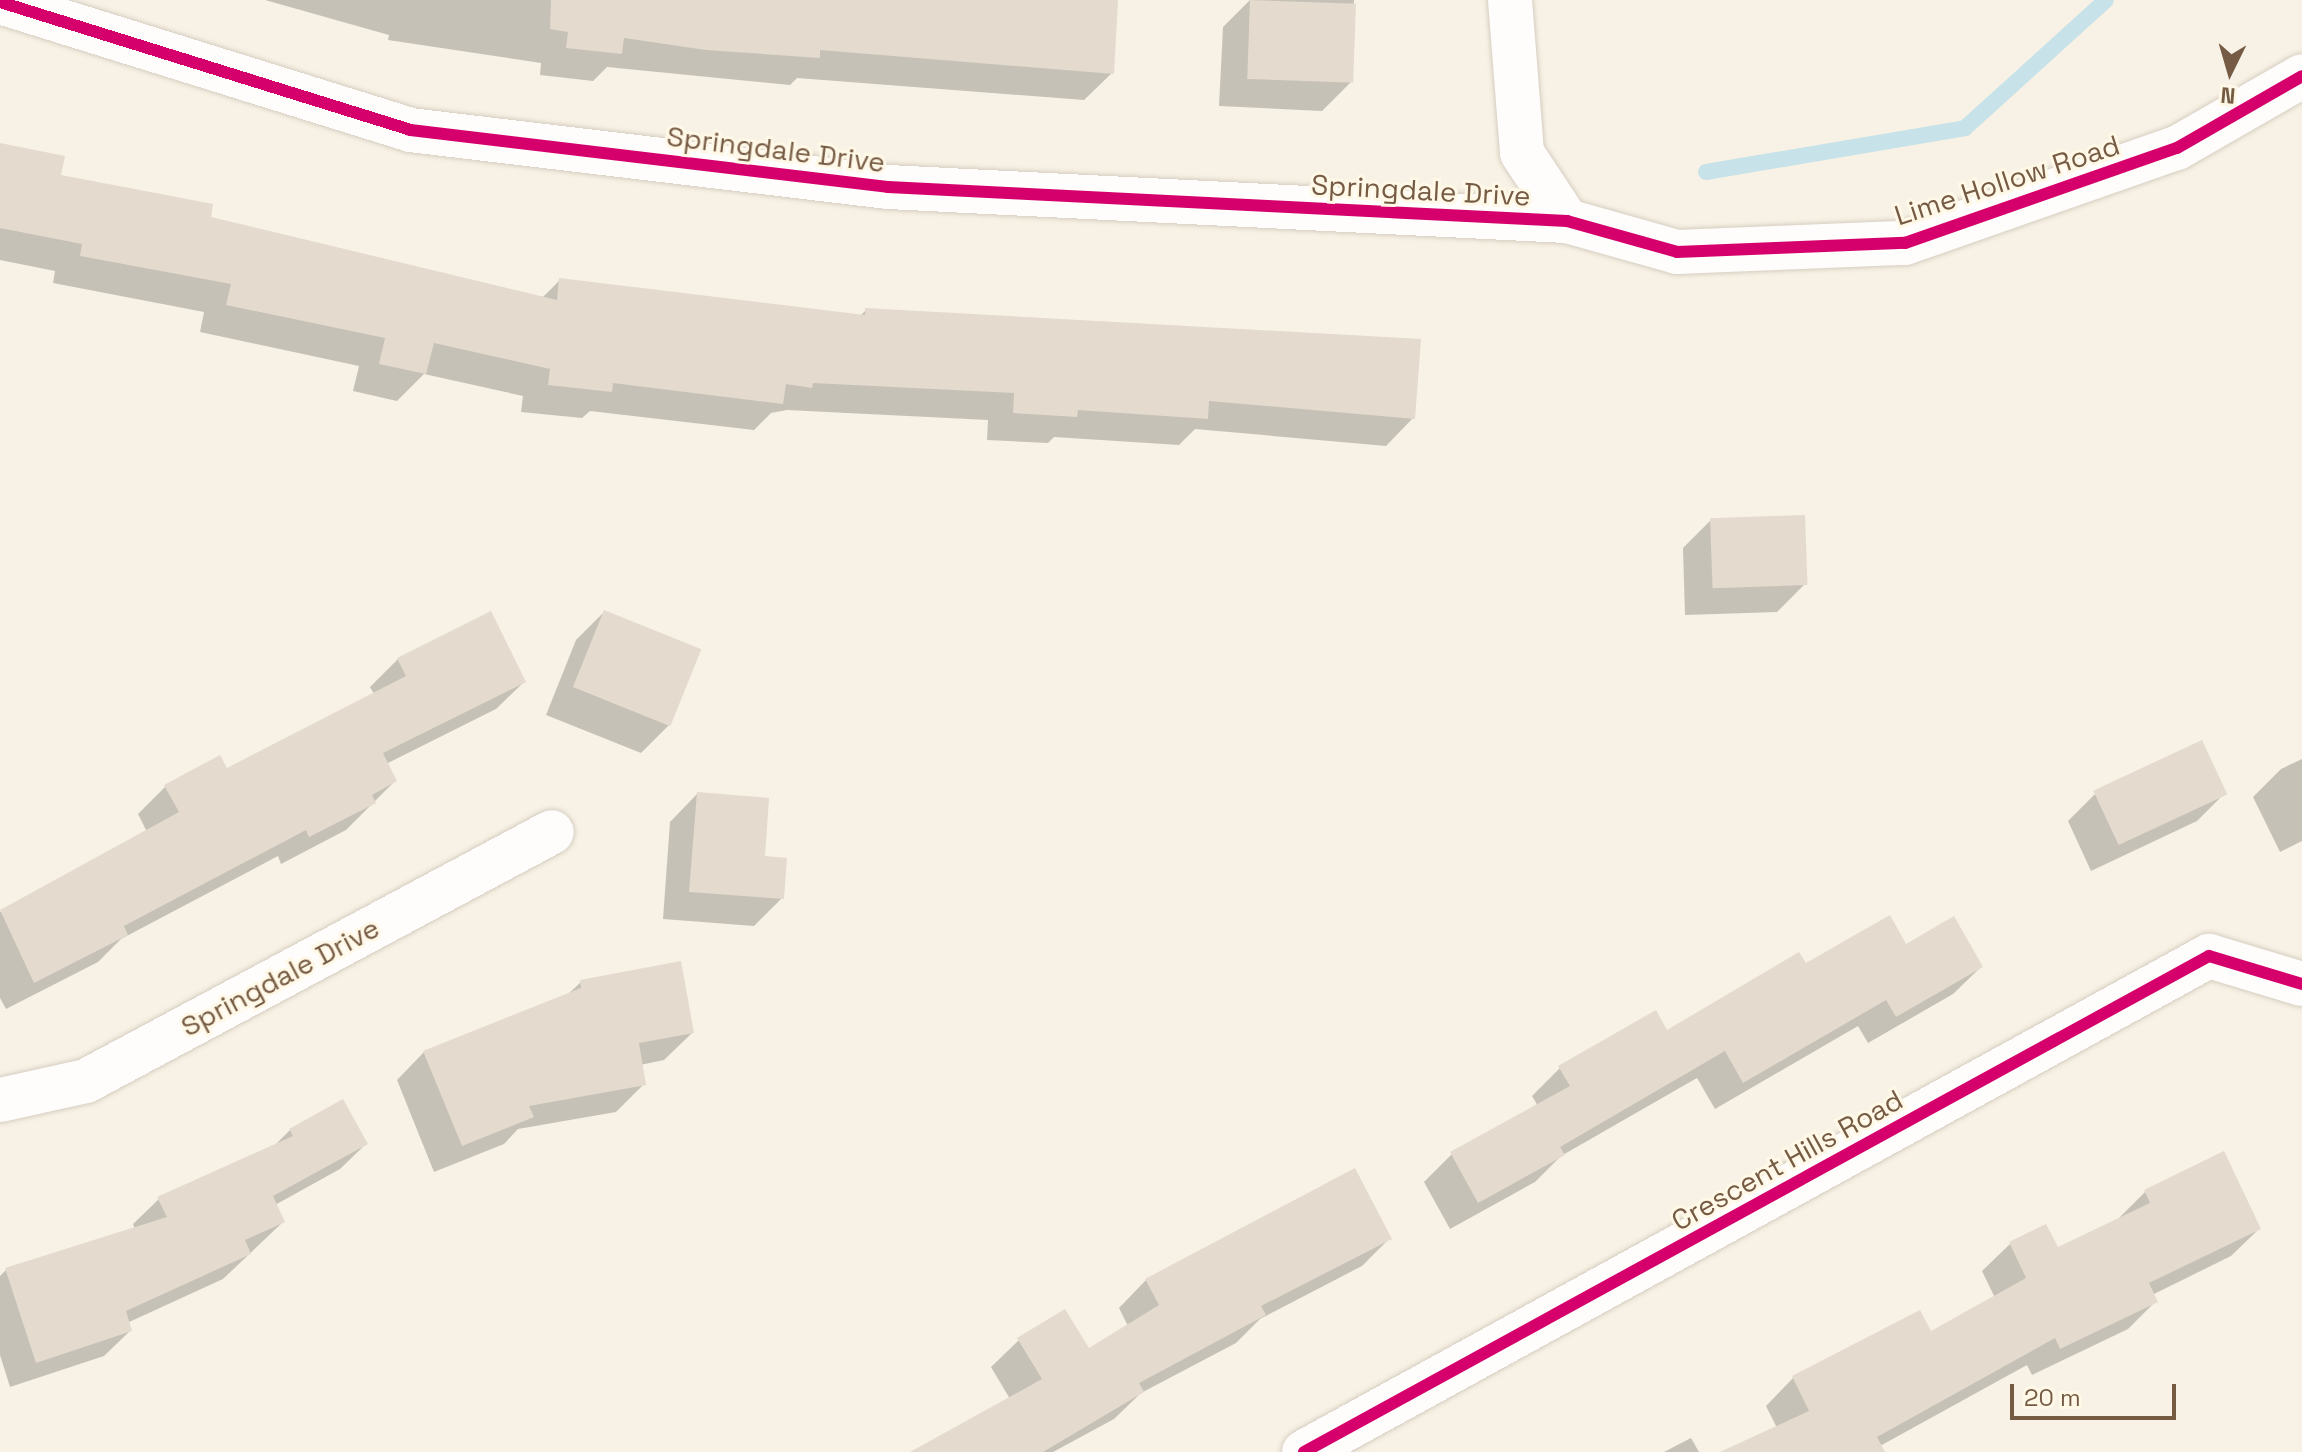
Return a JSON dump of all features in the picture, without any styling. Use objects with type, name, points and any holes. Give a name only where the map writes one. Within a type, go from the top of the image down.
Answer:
[{"type":"street","points":[[1510,0],[1522,153],[1567,221]]},
{"type":"street","name":"Springdale Drive","points":[[0,2],[410,130],[888,187],[1567,221]]},
{"type":"street","name":"Lime Hollow Road","points":[[1567,221],[1677,252],[1905,243],[2177,148],[2302,76]]},
{"type":"street","name":"Springdale Drive","points":[[0,1100],[86,1081],[552,832]]},
{"type":"street","name":"Crescent Hills Road","points":[[1304,1452],[2209,956],[2302,984]]},
{"type":"building","points":[[551,0],[1118,0],[1114,74],[820,50],[820,58],[706,50],[624,38],[622,54],[566,48],[568,32],[550,29]]},
{"type":"building","points":[[1250,0],[1356,4],[1353,83],[1247,79]]},
{"type":"building","points":[[0,143],[65,156],[61,175],[213,204],[211,217],[557,300],[559,278],[865,315],[865,308],[1421,339],[1415,419],[1209,401],[1208,419],[1078,410],[1077,417],[1013,413],[1014,393],[813,383],[812,388],[786,384],[783,404],[613,383],[612,392],[548,385],[550,369],[434,343],[426,374],[379,364],[385,338],[226,305],[231,284],[80,256],[82,244],[0,228]]},
{"type":"building","points":[[1805,515],[1807,585],[1713,588],[1710,518]]},
{"type":"building","points":[[604,610],[701,649],[670,726],[573,687]]},
{"type":"building","points":[[491,611],[526,682],[383,753],[397,781],[372,795],[376,803],[309,837],[306,830],[124,926],[128,935],[34,983],[0,910],[179,812],[164,785],[220,755],[227,768],[406,676],[397,658]]},
{"type":"building","points":[[2202,740],[2227,794],[2119,845],[2093,791]]},
{"type":"building","points":[[697,792],[769,798],[765,856],[787,858],[784,899],[689,892]]},
{"type":"building","points":[[1890,915],[1906,944],[1954,916],[1983,967],[1896,1017],[1886,1000],[1743,1083],[1725,1051],[1560,1147],[1565,1155],[1478,1203],[1450,1152],[1570,1086],[1558,1066],[1656,1010],[1667,1030],[1799,952],[1806,963]]},
{"type":"building","points":[[681,961],[694,1033],[639,1043],[646,1085],[529,1106],[534,1117],[462,1146],[423,1051],[581,988],[580,980]]},
{"type":"building","points":[[343,1099],[368,1144],[273,1196],[285,1222],[245,1240],[251,1254],[126,1311],[132,1331],[36,1363],[5,1268],[167,1217],[157,1197],[293,1136],[289,1129]]},
{"type":"building","points":[[2224,1151],[2261,1229],[2149,1283],[2158,1302],[2060,1349],[2055,1338],[1877,1437],[1885,1452],[1720,1452],[1809,1411],[1792,1376],[1920,1310],[1931,1331],[2026,1278],[2009,1242],[2046,1224],[2058,1247],[2150,1203],[2144,1190]]},
{"type":"building","points":[[1355,1168],[1392,1239],[1261,1306],[1266,1315],[1139,1383],[1144,1392],[1043,1452],[910,1452],[1042,1379],[1017,1338],[1065,1309],[1089,1348],[1159,1305],[1145,1279]]},
{"type":"waterway","points":[[1706,172],[1965,128],[2106,0]]},
{"type":"cycle path","points":[[0,2],[410,130],[888,187],[1567,221],[1677,252],[1905,243],[2177,148],[2302,76]]},
{"type":"cycle path","points":[[1304,1452],[2209,956],[2302,984]]}]
